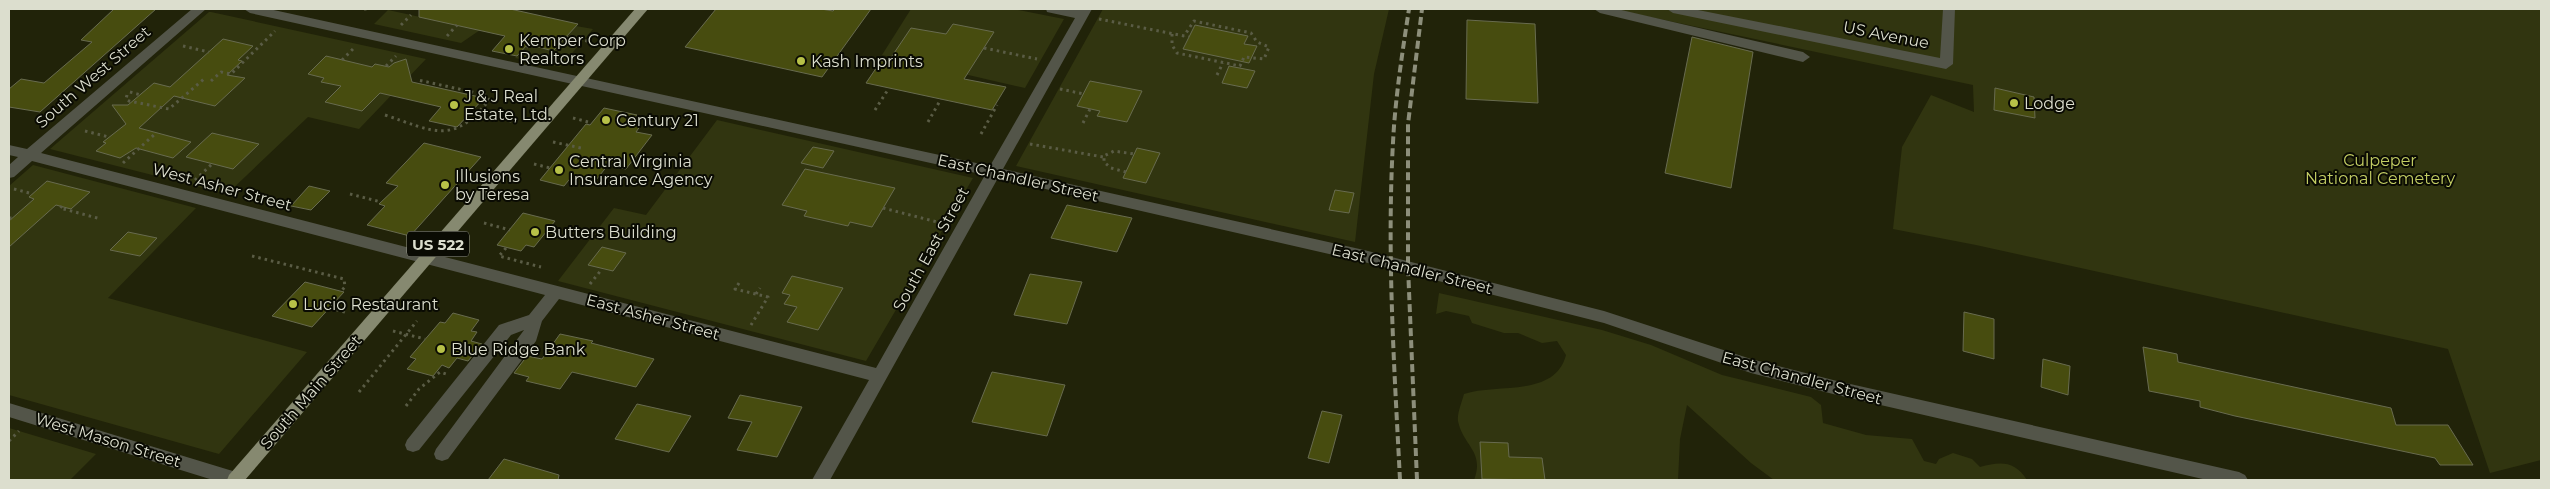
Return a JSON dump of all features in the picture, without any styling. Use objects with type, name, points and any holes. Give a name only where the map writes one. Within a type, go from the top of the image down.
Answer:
[{"type":"main road","name":"South Main Street","points":[[235,480],[642,9]]},
{"type":"street","name":"South West Street","points":[[9,173],[200,9]]},
{"type":"street","name":"East Chandler Street","points":[[250,9],[995,173],[1408,267],[1604,317],[1751,366],[1837,388],[2239,480]]},
{"type":"street","points":[[1052,9],[1088,14]]},
{"type":"street","points":[[1600,9],[1803,57]]},
{"type":"street","name":"US Avenue","points":[[1673,9],[1946,64],[1949,9]]},
{"type":"street","name":"South East Street","points":[[821,480],[995,173],[1088,14]]},
{"type":"street","name":"West Asher Street","points":[[9,150],[426,258]]},
{"type":"street","name":"East Asher Street","points":[[426,258],[880,376]]},
{"type":"street","points":[[442,454],[530,336],[535,319],[556,292]]},
{"type":"street","points":[[413,445],[505,330],[535,319]]},
{"type":"street","name":"West Mason Street","points":[[9,410],[235,480]]},
{"type":"path","points":[[1088,14],[1189,37]]},
{"type":"path","points":[[396,30],[411,15]]},
{"type":"path","points":[[1172,34],[1172,45],[1176,53],[1240,66],[1244,58],[1262,60],[1266,58],[1269,47],[1256,42],[1251,33],[1194,20],[1184,36]]},
{"type":"path","points":[[443,40],[457,25]]},
{"type":"path","points":[[211,81],[221,72],[231,74],[281,26]]},
{"type":"path","points":[[510,66],[528,46],[520,44],[531,32]]},
{"type":"path","points":[[566,37],[587,41]]},
{"type":"path","points":[[342,60],[360,43]]},
{"type":"path","points":[[180,45],[209,52]]},
{"type":"path","points":[[984,48],[1044,61]]},
{"type":"path","points":[[386,66],[400,52]]},
{"type":"path","points":[[1217,75],[1223,62]]},
{"type":"path","points":[[129,101],[164,109],[171,108],[204,80]]},
{"type":"path","points":[[385,115],[438,131],[449,132],[470,123],[488,102],[488,96],[418,80]]},
{"type":"path","points":[[875,110],[889,88]]},
{"type":"path","points":[[1056,88],[1084,94]]},
{"type":"path","points":[[129,101],[126,98],[130,92]]},
{"type":"path","points":[[928,122],[941,99]]},
{"type":"path","points":[[124,105],[129,101]]},
{"type":"path","points":[[981,134],[997,105]]},
{"type":"path","points":[[1083,123],[1090,109]]},
{"type":"path","points":[[471,112],[516,122]]},
{"type":"path","points":[[573,118],[592,123]]},
{"type":"path","points":[[84,130],[109,137]]},
{"type":"path","points":[[108,176],[156,133]]},
{"type":"path","points":[[552,142],[581,148]]},
{"type":"path","points":[[1026,143],[1103,157],[1112,151],[1134,154]]},
{"type":"path","points":[[1103,157],[1108,167],[1126,172]]},
{"type":"path","points":[[534,164],[550,168]]},
{"type":"path","points":[[9,188],[33,194]]},
{"type":"path","points":[[350,194],[381,202]]},
{"type":"path","points":[[62,206],[60,208],[101,219]]},
{"type":"path","points":[[883,208],[949,225]]},
{"type":"path","points":[[484,223],[510,230]]},
{"type":"path","points":[[506,248],[500,256],[541,267]]},
{"type":"path","points":[[252,256],[344,279],[344,287],[341,291]]},
{"type":"path","points":[[739,283],[735,289],[768,297],[741,340]]},
{"type":"path","points":[[756,294],[760,288]]},
{"type":"path","points":[[330,308],[348,314]]},
{"type":"path","points":[[359,392],[417,321]]},
{"type":"path","points":[[393,331],[425,339]]},
{"type":"path","points":[[406,406],[418,389],[440,372],[466,379]]},
{"type":"path","points":[[9,441],[21,429]]},
{"type":"green space","points":[[911,9],[1014,9],[1064,19],[1025,88],[882,55]]},
{"type":"green space","points":[[1103,9],[1389,9],[1374,74],[1355,242],[1016,166]]},
{"type":"green space","name":"Culpeper National Cemetery","points":[[1612,9],[2541,9],[2541,460],[2490,473],[2448,349],[1976,245],[1893,229],[1902,147],[1931,95],[1974,112],[1973,85]]},
{"type":"green space","points":[[388,10],[480,30],[461,43],[374,24]]},
{"type":"green space","points":[[209,12],[426,59],[359,129],[308,117],[227,194],[50,149]]},
{"type":"green space","points":[[576,26],[593,29],[560,67],[515,58],[526,47],[529,32],[535,46],[553,51]]},
{"type":"green space","points":[[717,120],[973,178],[866,361],[558,281],[614,208],[646,215]]},
{"type":"green space","points":[[33,165],[196,208],[108,298],[307,352],[219,454],[9,395],[9,186]]},
{"type":"green space","points":[[1439,293],[1602,330],[1651,345],[1722,375],[1811,397],[1821,405],[1823,423],[1866,435],[1912,439],[1924,461],[1936,464],[1939,459],[1953,453],[1972,459],[1980,467],[2001,463],[2007,464],[2018,469],[2027,480],[1774,480],[1751,463],[1687,405],[1680,439],[1678,480],[1474,480],[1477,462],[1458,421],[1464,394],[1537,383],[1550,378],[1560,369],[1566,355],[1557,341],[1542,343],[1518,333],[1504,333],[1472,323],[1469,316],[1446,311],[1436,314]]},
{"type":"green space","points":[[9,428],[96,454],[70,480],[9,480]]},
{"type":"building","points":[[114,9],[156,9],[40,112],[9,107],[9,89],[21,79],[44,83],[92,42],[81,40]]},
{"type":"building","points":[[419,9],[510,9],[578,24],[553,51],[528,44],[517,56],[492,51],[505,36],[419,17]]},
{"type":"building","points":[[716,9],[821,9],[833,11],[835,9],[871,9],[822,77],[685,47]]},
{"type":"building","points":[[1467,20],[1535,24],[1538,103],[1466,99]]},
{"type":"building","points":[[953,24],[994,32],[964,79],[1006,87],[992,110],[866,83],[881,61],[888,62],[911,28],[946,34]]},
{"type":"building","points":[[1195,25],[1248,36],[1244,44],[1257,46],[1249,63],[1183,49]]},
{"type":"building","points":[[1692,37],[1753,52],[1731,188],[1665,173]]},
{"type":"building","points":[[223,39],[253,46],[238,60],[242,61],[227,75],[245,78],[215,106],[174,96],[139,128],[191,142],[173,158],[136,148],[120,158],[96,151],[106,143],[103,142],[126,124],[112,105],[128,105],[154,83],[170,87]]},
{"type":"building","points":[[326,56],[372,67],[375,64],[389,67],[406,59],[412,82],[484,98],[457,127],[429,121],[441,107],[380,93],[362,111],[325,102],[341,86],[321,82],[324,78],[308,74]]},
{"type":"building","points":[[1229,66],[1255,71],[1247,88],[1222,83]]},
{"type":"building","points":[[1090,81],[1142,91],[1127,122],[1097,116],[1100,111],[1077,106]]},
{"type":"building","name":"Lodge","points":[[1995,88],[2034,97],[2035,118],[1994,110]]},
{"type":"building","points":[[604,108],[637,115],[631,123],[641,125],[636,132],[652,135],[626,169],[608,165],[596,180],[573,175],[564,186],[540,180],[586,124],[590,125]]},
{"type":"building","points":[[212,133],[259,144],[233,169],[186,157]]},
{"type":"building","points":[[424,143],[481,157],[410,236],[367,225],[385,206],[379,204],[398,186],[386,183]]},
{"type":"building","points":[[813,147],[834,151],[823,168],[801,163]]},
{"type":"building","points":[[1137,148],[1160,153],[1146,183],[1123,178]]},
{"type":"building","points":[[805,169],[895,188],[872,227],[850,222],[848,226],[804,216],[807,211],[782,205]]},
{"type":"building","points":[[47,181],[90,192],[71,209],[56,205],[9,247],[9,221],[34,199],[29,197]]},
{"type":"building","points":[[309,186],[330,191],[311,210],[291,206]]},
{"type":"building","points":[[1335,190],[1354,193],[1349,213],[1329,210]]},
{"type":"building","points":[[1067,205],[1132,218],[1117,252],[1051,238]]},
{"type":"building","name":"Butters Building","points":[[523,213],[555,221],[534,247],[526,245],[521,251],[497,245]]},
{"type":"building","points":[[128,232],[157,238],[140,256],[110,250]]},
{"type":"building","points":[[602,247],[626,253],[613,271],[588,265]]},
{"type":"building","points":[[1030,274],[1082,282],[1067,324],[1014,315]]},
{"type":"building","points":[[792,276],[843,288],[818,330],[787,322],[797,307],[784,304],[790,295],[782,293]]},
{"type":"building","name":"Lucio Restaurant","points":[[305,282],[344,292],[312,327],[272,316]]},
{"type":"building","points":[[1964,312],[1994,319],[1994,359],[1963,351]]},
{"type":"building","name":"Blue Ridge Bank","points":[[453,313],[479,320],[471,331],[477,332],[471,341],[482,344],[468,361],[457,358],[449,368],[442,365],[433,376],[407,369],[416,359],[410,357],[440,322],[445,323]]},
{"type":"building","points":[[560,334],[593,341],[591,343],[654,359],[636,387],[572,372],[560,389],[526,381],[529,377],[514,373],[527,356],[542,359]]},
{"type":"building","points":[[2143,347],[2177,354],[2178,362],[2391,408],[2396,425],[2448,425],[2473,465],[2440,465],[2435,458],[2235,416],[2200,407],[2200,401],[2149,391]]},
{"type":"building","points":[[2043,359],[2070,366],[2068,395],[2041,387]]},
{"type":"building","points":[[992,372],[1065,385],[1047,436],[972,422]]},
{"type":"building","points":[[740,395],[802,407],[777,457],[737,450],[752,422],[728,418]]},
{"type":"building","points":[[637,404],[691,416],[669,452],[615,439]]},
{"type":"building","points":[[1322,411],[1342,415],[1329,463],[1308,458]]},
{"type":"building","points":[[1480,442],[1508,443],[1509,457],[1542,458],[1545,480],[1482,479]]},
{"type":"building","points":[[504,459],[559,475],[558,480],[488,480]]},
{"type":"railway","points":[[1400,480],[1395,392],[1391,214],[1395,111],[1409,9]]},
{"type":"railway","points":[[1417,480],[1408,267],[1408,124],[1422,9]]},
{"type":"place","name":"Kemper Corp Realtors","points":[[509,49]]},
{"type":"place","name":"Kash Imprints","points":[[801,61]]},
{"type":"place","name":"Lodge","points":[[2014,103]]},
{"type":"place","name":"J & J Real Estate, Ltd.","points":[[454,105]]},
{"type":"place","name":"Century 21","points":[[606,120]]},
{"type":"place","name":"Central Virginia Insurance Agency","points":[[559,170]]},
{"type":"place","name":"Illusions by Teresa","points":[[445,185]]},
{"type":"place","name":"Butters Building","points":[[535,232]]},
{"type":"place","name":"Lucio Restaurant","points":[[293,304]]},
{"type":"place","name":"Blue Ridge Bank","points":[[441,349]]}]
